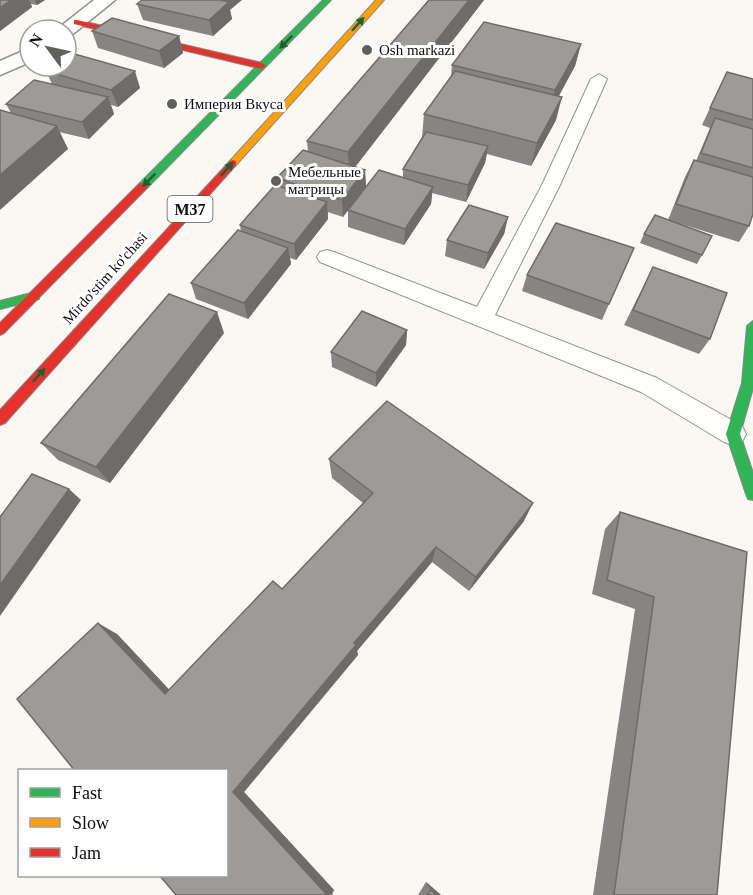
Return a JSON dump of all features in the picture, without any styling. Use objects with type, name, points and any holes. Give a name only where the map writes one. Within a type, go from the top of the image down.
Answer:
[{"type":"main road","name":"Mirdo'stim ko'chasi","points":[[0,330],[327,0]]},
{"type":"main road","name":"Mirdo'stim ko'chasi","points":[[0,419],[380,0]]},
{"type":"main road","points":[[78,27],[262,66]]},
{"type":"main road","points":[[0,305],[35,296]]},
{"type":"main road","points":[[753,326],[748,383],[733,434],[753,494]]},
{"type":"street","points":[[78,21],[106,0]]},
{"type":"street","points":[[0,69],[18,60]]},
{"type":"lane","points":[[482,318],[551,185],[599,79]]},
{"type":"lane","points":[[327,257],[649,385],[733,434]]},
{"type":"building","points":[[0,0],[11,0],[0,8]]},
{"type":"building","points":[[142,0],[229,2],[209,20],[137,4]]},
{"type":"building","points":[[429,0],[469,0],[348,152],[307,141]]},
{"type":"building","points":[[112,18],[179,36],[159,51],[92,31]]},
{"type":"building","points":[[484,22],[581,44],[555,90],[452,65]]},
{"type":"building","points":[[78,55],[135,71],[111,90],[70,78],[78,78]]},
{"type":"building","points":[[455,71],[562,97],[537,143],[424,114]]},
{"type":"building","points":[[727,72],[753,79],[753,120],[710,108]]},
{"type":"building","points":[[34,80],[108,97],[82,122],[6,104]]},
{"type":"building","points":[[0,110],[57,126],[0,175]]},
{"type":"building","points":[[715,118],[753,129],[753,168],[701,153]]},
{"type":"building","points":[[426,132],[488,146],[468,185],[403,169]]},
{"type":"building","points":[[303,150],[365,170],[342,200],[277,178]]},
{"type":"building","points":[[694,160],[753,177],[753,214],[749,226],[676,204]]},
{"type":"building","points":[[379,170],[433,187],[405,229],[348,210]]},
{"type":"building","points":[[275,185],[327,202],[294,244],[240,225]]},
{"type":"building","points":[[469,205],[508,217],[488,253],[447,240]]},
{"type":"building","points":[[655,215],[712,236],[702,255],[644,234]]},
{"type":"building","points":[[556,223],[634,248],[609,304],[527,275]]},
{"type":"building","points":[[238,230],[288,248],[244,303],[191,283]]},
{"type":"building","points":[[653,267],[727,293],[710,339],[633,310]]},
{"type":"building","points":[[169,294],[217,312],[96,467],[41,443]]},
{"type":"building","points":[[362,311],[407,330],[376,373],[331,352]]},
{"type":"building","points":[[387,401],[533,503],[476,577],[436,547],[354,643],[356,645],[233,792],[327,895],[176,895],[161,877],[228,877],[228,769],[73,769],[17,699],[98,623],[165,694],[273,581],[282,589],[373,493],[329,459]]},
{"type":"building","points":[[32,474],[69,489],[0,585],[0,517]]},
{"type":"building","points":[[620,512],[747,552],[717,895],[614,895],[654,597],[607,580]]},
{"type":"traffic: fast","points":[[143,186],[327,0]]},
{"type":"traffic: fast","points":[[0,305],[35,296]]},
{"type":"traffic: fast","points":[[753,326],[748,383],[733,434],[753,494]]},
{"type":"traffic: slow","points":[[233,163],[380,0]]},
{"type":"traffic: jam","points":[[78,22],[262,66]]},
{"type":"traffic: jam","points":[[0,419],[233,163]]},
{"type":"traffic: jam","points":[[0,330],[143,186]]},
{"type":"place","name":"Osh markazi","points":[[367,50]]},
{"type":"place","name":"Империя Вкуса","points":[[172,104]]},
{"type":"place","name":"Мебельные матрицы","points":[[276,181]]}]
